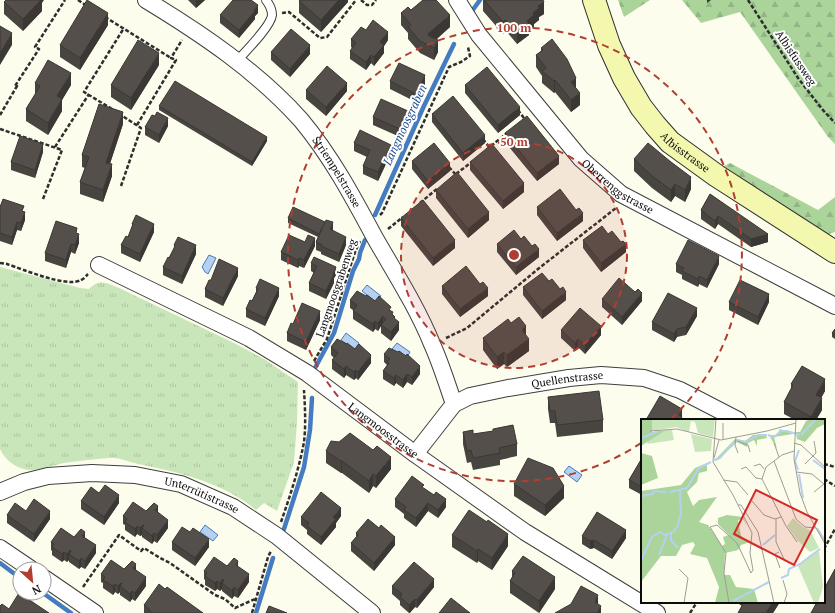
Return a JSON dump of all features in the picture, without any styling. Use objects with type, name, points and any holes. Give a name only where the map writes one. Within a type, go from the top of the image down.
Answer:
[{"type":"main road","name":"Albisstrasse","points":[[594,0],[609,45],[624,78],[641,107],[670,142],[716,176],[835,252]]},
{"type":"street","name":"Striempelstrasse","points":[[146,0],[237,61],[270,89],[301,121],[324,150],[346,184],[419,316],[433,345],[454,404]]},
{"type":"street","name":"Oberrenggstrasse","points":[[457,0],[472,25],[581,159],[621,194],[835,306]]},
{"type":"street","name":"Langmoosstrasse","points":[[100,265],[249,338],[307,373],[415,454],[525,532],[657,613]]},
{"type":"street","name":"Quellenstrasse","points":[[415,454],[454,404],[470,396],[569,378],[601,375],[644,378],[680,390],[736,419]]},
{"type":"street","name":"Unterrütistrasse","points":[[0,492],[24,482],[48,476],[92,473],[135,475],[181,484],[233,507],[277,536],[372,613]]},
{"type":"street","points":[[0,548],[19,561]]},
{"type":"street","points":[[52,583],[95,613]]},
{"type":"lane","points":[[237,61],[268,24],[272,15],[270,6],[266,0]]},
{"type":"path","points":[[0,115],[17,86],[15,86],[39,49],[35,47],[66,0]]},
{"type":"path","points":[[78,0],[91,8]]},
{"type":"path","points":[[292,14],[320,38],[326,37],[356,0]]},
{"type":"path","points":[[361,0],[367,5],[372,5],[376,0]]},
{"type":"path","name":"Albisfussweg","points":[[748,0],[798,78],[822,109],[835,122]]},
{"type":"path","points":[[104,16],[176,60],[137,125]]},
{"type":"path","points":[[384,208],[449,67],[470,56],[465,33],[472,25]]},
{"type":"path","points":[[113,110],[84,92],[124,28]]},
{"type":"path","points":[[171,58],[184,39]]},
{"type":"path","points":[[55,147],[89,94]]},
{"type":"path","points":[[517,109],[529,124]]},
{"type":"path","points":[[119,114],[141,128],[121,186]]},
{"type":"path","points":[[518,123],[524,118]]},
{"type":"path","points":[[484,152],[513,128]]},
{"type":"path","points":[[0,130],[62,150],[43,199]]},
{"type":"path","points":[[480,135],[494,153]]},
{"type":"path","points":[[450,179],[478,156]]},
{"type":"path","points":[[445,163],[460,180]]},
{"type":"path","points":[[414,208],[444,184]]},
{"type":"path","points":[[420,203],[425,208]]},
{"type":"path","points":[[433,345],[467,328],[538,269],[621,204]]},
{"type":"path","points":[[372,232],[384,232],[408,212]]},
{"type":"path","name":"Langmoosgrabenweg","points":[[280,526],[299,464],[304,441],[306,416],[304,389],[307,373],[327,339],[355,252],[363,235],[372,232]]},
{"type":"path","points":[[0,263],[51,279],[68,282],[80,281],[100,265]]},
{"type":"path","points":[[825,464],[835,467]]},
{"type":"path","points":[[825,480],[835,486]]},
{"type":"path","points":[[825,547],[835,529]]},
{"type":"path","points":[[89,579],[119,535],[141,552],[144,548],[170,563],[215,595],[225,599],[235,608],[256,599]]},
{"type":"path","points":[[252,613],[268,557],[272,550]]},
{"type":"path","points":[[690,613],[696,603]]},
{"type":"green space","points":[[618,0],[650,0],[624,17]]},
{"type":"green space","points":[[682,0],[835,0],[835,144],[828,137],[740,12],[701,23]]},
{"type":"green space","points":[[730,163],[818,210],[835,197],[835,232],[826,235],[720,168]]},
{"type":"green space","points":[[0,267],[80,288],[89,289],[96,284],[103,282],[111,284],[234,343],[264,359],[298,382],[294,462],[277,511],[264,503],[256,510],[230,493],[200,480],[120,459],[109,458],[64,463],[32,470],[19,467],[11,463],[0,449]]},
{"type":"water","points":[[209,255],[216,258],[208,274],[202,267]]},
{"type":"water","points":[[367,285],[381,296],[376,302],[362,291]]},
{"type":"water","points":[[346,333],[359,343],[354,350],[341,340]]},
{"type":"water","points":[[397,343],[410,352],[406,359],[392,349]]},
{"type":"water","points":[[569,466],[582,475],[577,482],[564,472]]},
{"type":"water","points":[[205,525],[218,535],[213,541],[200,532]]},
{"type":"building","points":[[6,0],[41,0],[23,19],[4,2]]},
{"type":"building","points":[[87,0],[108,13],[80,58],[60,45]]},
{"type":"building","points":[[233,0],[251,0],[258,5],[254,10],[255,11],[239,30],[220,15]]},
{"type":"building","points":[[339,0],[321,20],[299,1]]},
{"type":"building","points":[[423,0],[436,0],[450,15],[428,34],[429,36],[438,40],[434,48],[420,41],[408,27],[411,25],[401,13],[408,7],[411,10]]},
{"type":"building","points":[[484,0],[543,0],[544,2],[538,6],[539,8],[533,13],[534,15],[527,21],[529,23],[517,32],[506,20],[503,22]]},
{"type":"building","points":[[373,20],[388,32],[380,42],[384,45],[374,57],[371,55],[366,62],[350,51],[356,43],[351,39],[361,27],[366,30]]},
{"type":"building","points":[[0,26],[12,33],[0,53]]},
{"type":"building","points":[[291,29],[310,45],[290,69],[271,52]]},
{"type":"building","points":[[552,39],[567,59],[576,78],[571,82],[580,93],[571,100],[555,80],[554,81],[542,71],[546,68],[536,55],[543,50],[541,48]]},
{"type":"building","points":[[138,40],[159,53],[131,98],[111,85]]},
{"type":"building","points":[[48,60],[71,73],[57,96],[62,99],[48,123],[26,109],[40,86],[35,83]]},
{"type":"building","points":[[399,63],[425,75],[416,94],[390,81]]},
{"type":"building","points":[[327,66],[347,83],[326,107],[306,90]]},
{"type":"building","points":[[487,67],[520,107],[498,125],[465,85]]},
{"type":"building","points":[[175,81],[267,137],[252,162],[159,106]]},
{"type":"building","points":[[453,96],[485,135],[463,153],[432,114]]},
{"type":"building","points":[[381,99],[408,111],[400,129],[373,117]]},
{"type":"building","points":[[99,104],[123,112],[106,163],[112,164],[103,190],[80,182],[89,157],[82,155]]},
{"type":"building","points":[[157,112],[168,118],[159,135],[145,127],[152,115],[155,116]]},
{"type":"building","points":[[527,116],[559,156],[537,173],[505,133]]},
{"type":"building","points":[[360,130],[391,145],[378,172],[363,166],[370,150],[354,143]]},
{"type":"building","points":[[20,136],[43,144],[35,170],[11,162]]},
{"type":"building","points":[[434,143],[450,163],[428,181],[412,161]]},
{"type":"building","points":[[648,143],[691,177],[685,190],[675,184],[671,190],[652,176],[634,159]]},
{"type":"building","points":[[492,144],[524,183],[503,201],[470,162]]},
{"type":"building","points":[[457,172],[489,212],[468,229],[436,190]]},
{"type":"building","points":[[560,189],[576,210],[579,208],[583,213],[557,233],[537,207]]},
{"type":"building","points":[[710,194],[768,234],[751,239],[718,216],[715,221],[701,210]]},
{"type":"building","points":[[3,199],[24,206],[22,211],[25,212],[21,223],[17,222],[12,237],[0,233],[0,207]]},
{"type":"building","points":[[423,200],[455,240],[433,258],[401,218]]},
{"type":"building","points":[[293,207],[325,222],[319,234],[288,218]]},
{"type":"building","points":[[136,215],[154,224],[140,254],[121,245],[126,236],[128,237]]},
{"type":"building","points":[[326,220],[333,222],[330,229],[346,237],[339,254],[321,246],[322,245],[316,242]]},
{"type":"building","points":[[56,221],[77,228],[76,233],[79,234],[75,245],[71,244],[66,260],[45,253]]},
{"type":"building","points":[[602,226],[608,234],[612,231],[621,242],[623,241],[626,244],[601,263],[583,240]]},
{"type":"building","points":[[514,230],[521,239],[524,236],[532,246],[535,244],[539,249],[516,267],[497,244]]},
{"type":"building","points":[[289,235],[305,242],[308,235],[315,238],[304,260],[299,258],[298,260],[281,252]]},
{"type":"building","points":[[178,237],[196,245],[182,276],[163,267],[175,246],[174,245]]},
{"type":"building","points":[[688,240],[719,256],[707,280],[699,276],[698,279],[682,271],[684,268],[676,264]]},
{"type":"building","points":[[314,257],[336,267],[326,291],[309,283],[317,266],[311,263]]},
{"type":"building","points":[[219,259],[238,268],[223,298],[205,289],[209,280],[211,280]]},
{"type":"building","points":[[466,266],[480,284],[483,282],[488,288],[460,309],[442,286]]},
{"type":"building","points":[[542,273],[549,281],[552,279],[560,289],[563,287],[566,292],[542,311],[523,287]]},
{"type":"building","points":[[619,278],[635,292],[638,289],[642,293],[622,317],[602,299]]},
{"type":"building","points":[[260,279],[279,288],[265,318],[246,309],[250,300],[252,301],[258,289],[256,288]]},
{"type":"building","points":[[740,280],[769,294],[758,317],[729,302]]},
{"type":"building","points":[[357,291],[366,296],[367,295],[375,301],[379,296],[391,307],[389,310],[393,312],[392,314],[395,317],[394,318],[399,322],[391,332],[381,325],[386,319],[383,316],[378,323],[375,321],[373,324],[353,311],[357,305],[350,300]]},
{"type":"building","points":[[668,293],[697,308],[686,327],[677,329],[674,334],[652,322]]},
{"type":"building","points":[[302,303],[320,311],[306,342],[287,333],[291,323],[293,324]]},
{"type":"building","points":[[580,308],[601,326],[585,345],[578,339],[575,343],[561,330]]},
{"type":"building","points":[[519,317],[526,326],[522,330],[529,339],[507,355],[504,352],[497,357],[483,338],[508,319],[511,323]]},
{"type":"building","points":[[337,339],[347,343],[355,349],[359,344],[371,355],[358,372],[356,370],[354,372],[346,366],[344,369],[332,360],[338,353],[331,347]]},
{"type":"building","points":[[389,348],[398,352],[399,351],[406,356],[407,354],[420,366],[412,377],[407,374],[403,380],[396,375],[394,378],[383,371],[389,363],[387,362],[390,359],[384,354]]},
{"type":"building","points":[[802,366],[825,379],[816,395],[822,398],[811,417],[784,402],[793,385],[791,384]]},
{"type":"building","points":[[599,391],[603,420],[557,425],[555,411],[550,411],[548,397]]},
{"type":"building","points":[[660,396],[682,409],[679,415],[682,417],[681,419],[647,419]]},
{"type":"building","points":[[513,425],[517,444],[499,448],[500,453],[473,458],[471,450],[467,451],[463,432],[473,430],[473,434],[493,431],[493,429]]},
{"type":"building","points":[[350,433],[373,450],[377,446],[391,457],[376,476],[373,474],[369,481],[326,451],[331,441],[339,442]]},
{"type":"building","points":[[528,458],[553,468],[564,486],[545,505],[514,484]]},
{"type":"building","points":[[641,460],[641,486],[629,480]]},
{"type":"building","points":[[412,476],[424,485],[422,487],[434,495],[436,492],[446,499],[438,510],[428,503],[416,518],[404,510],[406,507],[395,499]]},
{"type":"building","points":[[105,485],[119,495],[104,517],[81,501],[91,487],[99,493]]},
{"type":"building","points":[[321,492],[341,508],[333,517],[336,519],[321,537],[307,526],[309,523],[301,517]]},
{"type":"building","points":[[34,499],[50,511],[34,534],[7,515],[15,503],[26,511]]},
{"type":"building","points":[[133,502],[146,511],[154,503],[158,506],[155,510],[168,520],[157,535],[154,533],[152,536],[142,528],[144,525],[140,528],[137,526],[135,529],[125,522],[127,519],[123,516]]},
{"type":"building","points":[[469,510],[487,522],[488,520],[508,534],[492,558],[478,549],[477,551],[452,535]]},
{"type":"building","points":[[597,512],[626,530],[612,551],[594,540],[590,541],[582,536]]},
{"type":"building","points":[[368,519],[379,528],[381,525],[395,537],[374,563],[351,543],[358,535],[356,533]]},
{"type":"building","points":[[182,527],[190,532],[193,528],[209,539],[195,558],[172,542]]},
{"type":"building","points":[[61,528],[74,537],[81,529],[85,532],[82,536],[96,545],[85,561],[81,558],[79,561],[69,554],[71,551],[70,550],[67,554],[64,552],[62,554],[52,547],[54,544],[51,542]]},
{"type":"building","points":[[523,556],[555,577],[539,601],[510,581],[515,573],[512,571]]},
{"type":"building","points":[[214,557],[227,566],[234,558],[238,561],[236,565],[249,574],[238,590],[234,587],[232,591],[222,583],[224,580],[223,579],[220,583],[217,581],[215,583],[205,576],[207,573],[204,571]]},
{"type":"building","points":[[111,560],[124,569],[132,561],[136,564],[133,568],[146,577],[135,593],[132,591],[130,594],[120,586],[122,583],[118,586],[115,584],[113,586],[103,580],[105,577],[101,574]]},
{"type":"building","points":[[414,562],[434,579],[417,600],[415,599],[409,605],[400,597],[402,594],[392,586]]},
{"type":"building","points":[[835,569],[835,613],[811,613],[816,603],[825,603],[825,587]]},
{"type":"building","points":[[159,584],[165,589],[167,587],[203,613],[152,613],[144,605]]},
{"type":"building","points":[[581,586],[598,595],[595,602],[601,606],[597,613],[555,613],[571,604]]},
{"type":"building","points":[[451,598],[470,613],[439,613]]},
{"type":"building","points":[[14,601],[31,601],[49,613],[0,613],[0,606],[2,604],[9,609]]},
{"type":"building","points":[[743,603],[772,603],[766,613],[738,613]]},
{"type":"building","points":[[269,606],[287,613],[266,613]]},
{"type":"waterway","name":"Langmoosgraben","points":[[472,11],[480,0]]},
{"type":"waterway","name":"Langmoosgraben","points":[[375,215],[423,108],[454,44]]},
{"type":"waterway","name":"Langmoosgraben","points":[[315,368],[334,333],[353,271],[359,259],[365,240]]},
{"type":"waterway","name":"Langmoosgraben","points":[[284,529],[304,467],[310,430],[312,398]]},
{"type":"waterway","name":"Langmoosgraben","points":[[256,613],[273,558]]},
{"type":"waterway","points":[[0,563],[12,572]]},
{"type":"waterway","points":[[52,599],[71,613]]}]
